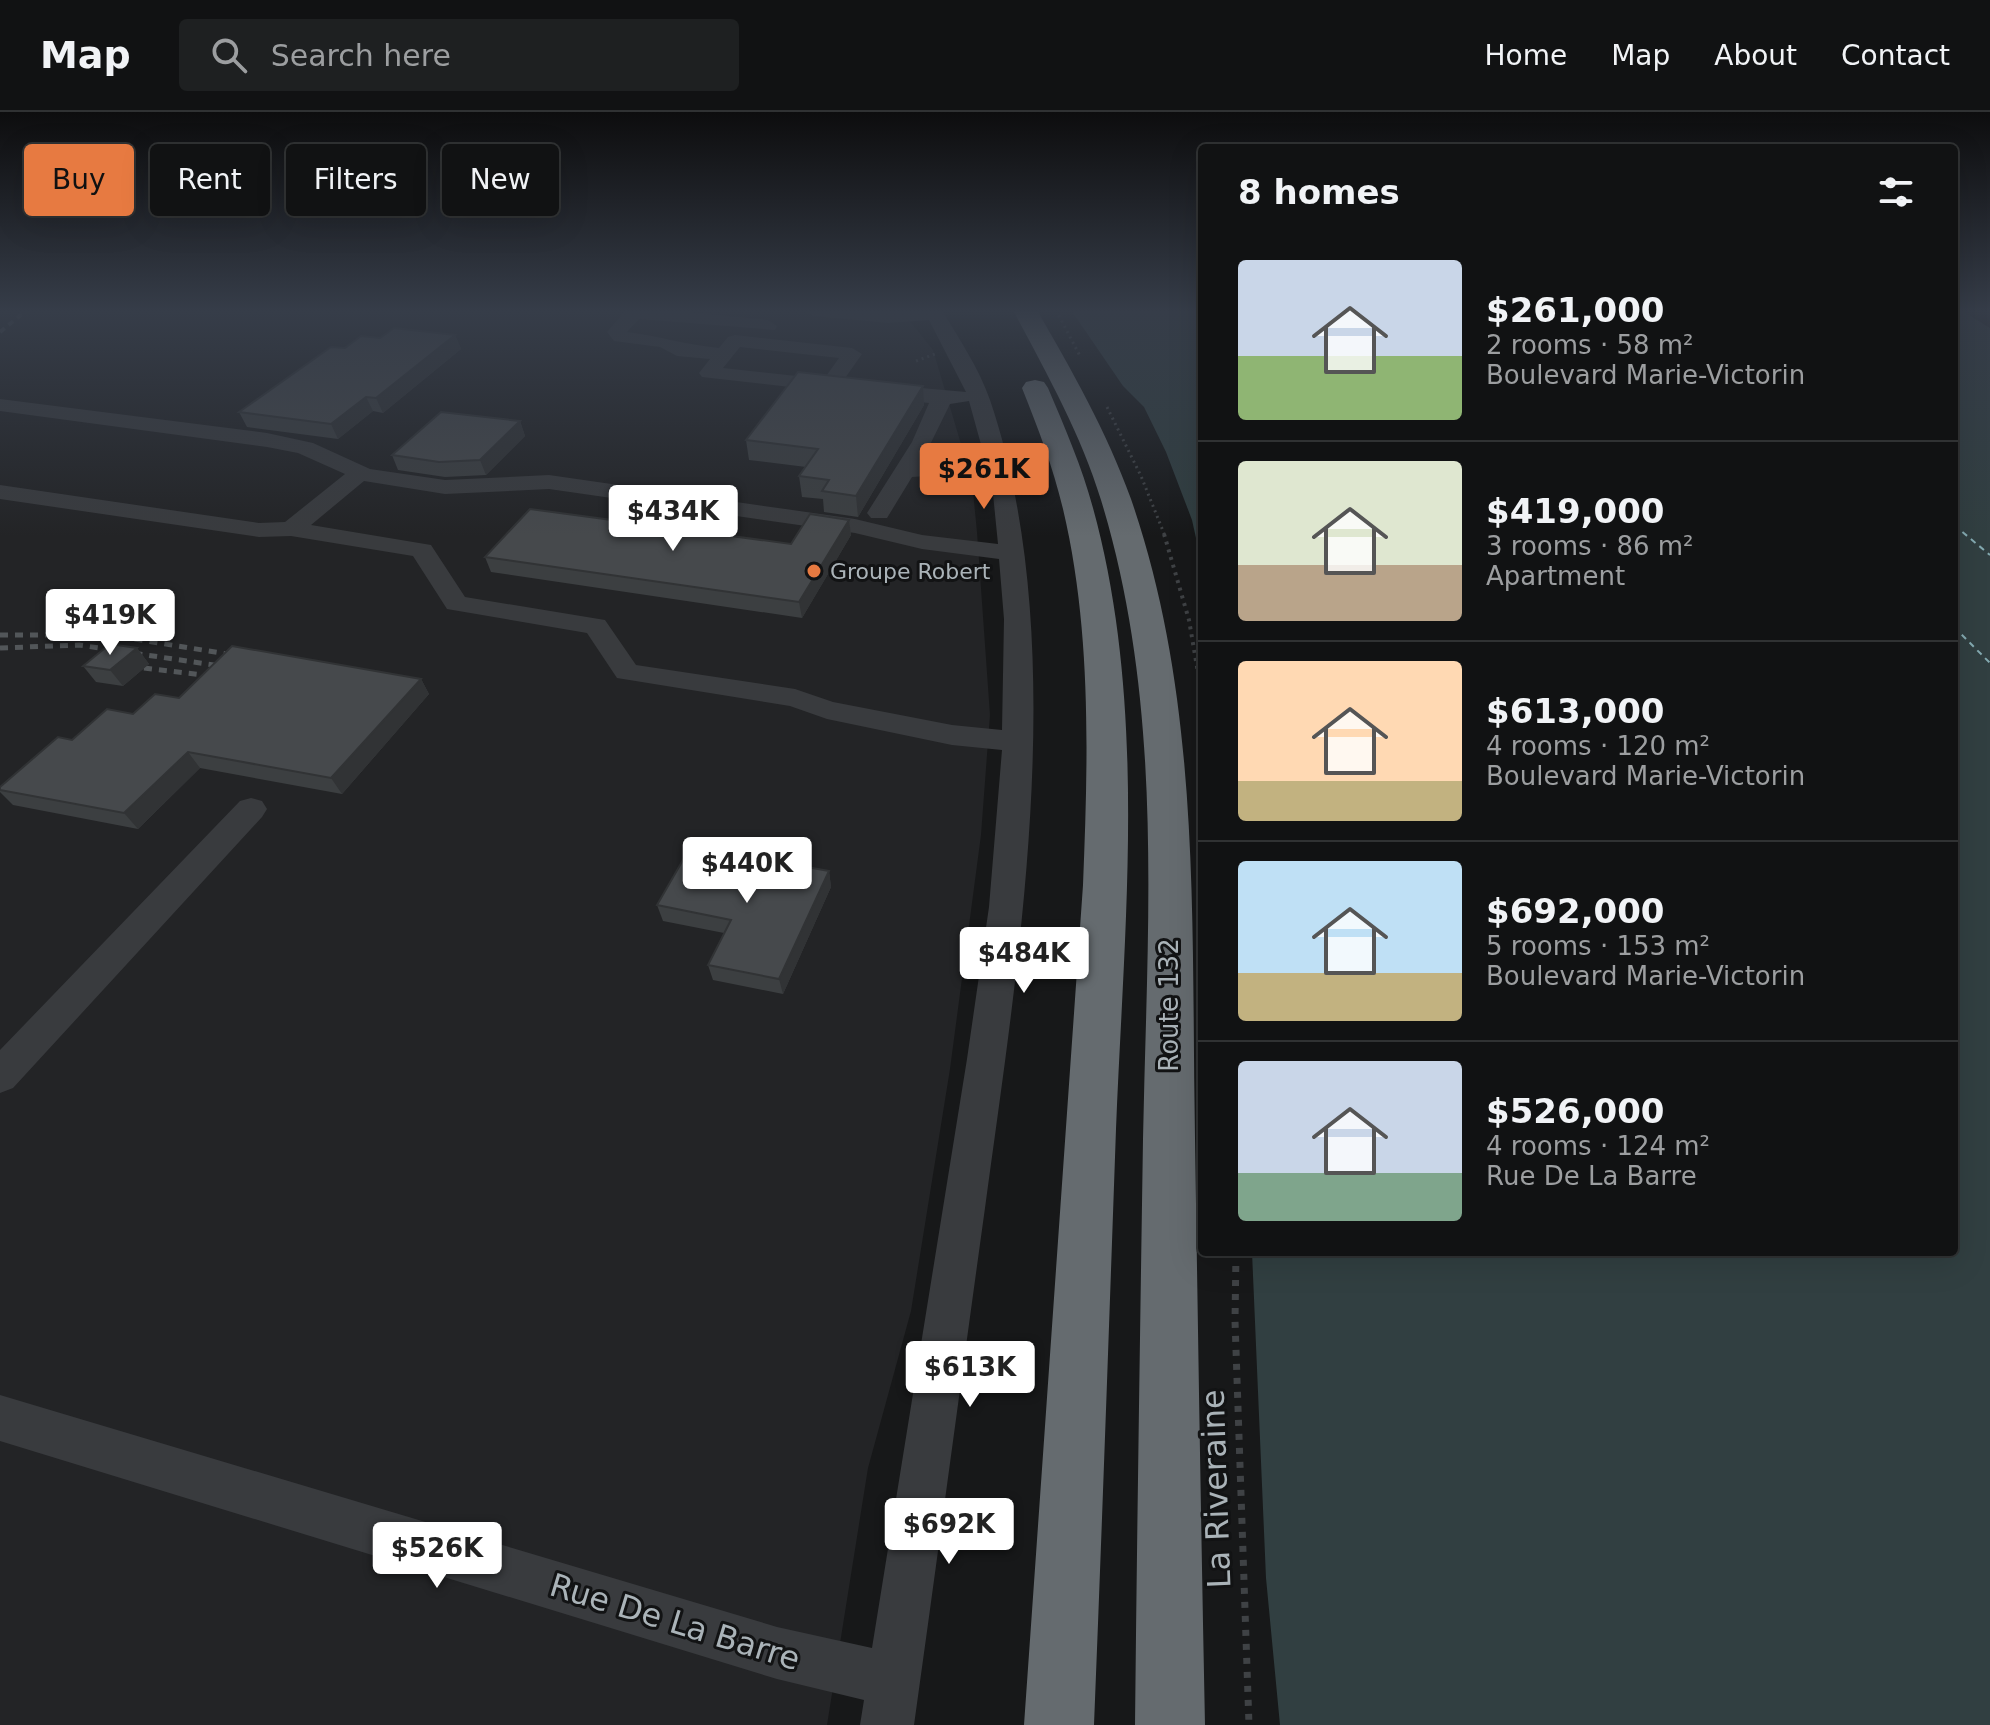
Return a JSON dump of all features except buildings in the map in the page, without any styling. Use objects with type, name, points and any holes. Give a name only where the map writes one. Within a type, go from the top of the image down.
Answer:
[{"type":"highway","points":[[1034,385],[1050,418],[1084,523],[1103,637],[1107,706],[1104,885],[1059,1725]]},
{"type":"highway","name":"Route 132","points":[[1064,385],[1093,441],[1120,511],[1146,611],[1164,737],[1170,893],[1170,1725]]},
{"type":"street","points":[[874,385],[942,398],[979,397]]},
{"type":"street","points":[[890,1701],[988,1045],[1006,907],[1017,741],[1013,553],[999,465],[974,385]]},
{"type":"street","points":[[879,513],[923,442],[942,398]]},
{"type":"street","points":[[6,411],[267,440],[305,448],[360,473],[445,487],[549,482],[855,526],[922,542],[1013,553]]},
{"type":"street","points":[[905,471],[999,465]]},
{"type":"street","points":[[291,529],[360,473]]},
{"type":"street","points":[[0,492],[259,530],[291,529],[422,550],[456,603],[596,626],[627,672],[795,698],[827,710],[952,735],[1017,741]]},
{"type":"street","points":[[0,1076],[251,809]]},
{"type":"street","name":"Rue De La Barre","points":[[0,1418],[777,1653],[840,1669],[890,1701]]},
{"type":"path","points":[[1102,397],[1141,472],[1177,568],[1198,665]]},
{"type":"path","name":"La Riveraine","points":[[1236,1256],[1235,1336],[1249,1725]]},
{"type":"shaded area","points":[[0,385],[944,385],[972,481],[977,532],[990,715],[981,835],[950,1069],[911,1311],[868,1468],[827,1725],[0,1725]]},
{"type":"shaded area","points":[[1198,385],[1198,547],[1192,520],[1166,452],[1144,407],[1123,386]]},
{"type":"shaded area","points":[[1958,385],[1990,385],[1990,1725],[1280,1725],[1266,1578],[1252,1256],[1958,1256]]},
{"type":"ferry route","points":[[1958,528],[1990,555]]},
{"type":"ferry route","points":[[1958,631],[1990,663]]},
{"type":"railway","points":[[0,635],[109,635],[246,657]]},
{"type":"railway","points":[[0,648],[79,645],[234,668]]},
{"type":"railway","points":[[144,668],[211,676]]},
{"type":"place","name":"Groupe Robert","points":[[814,571]]}]
